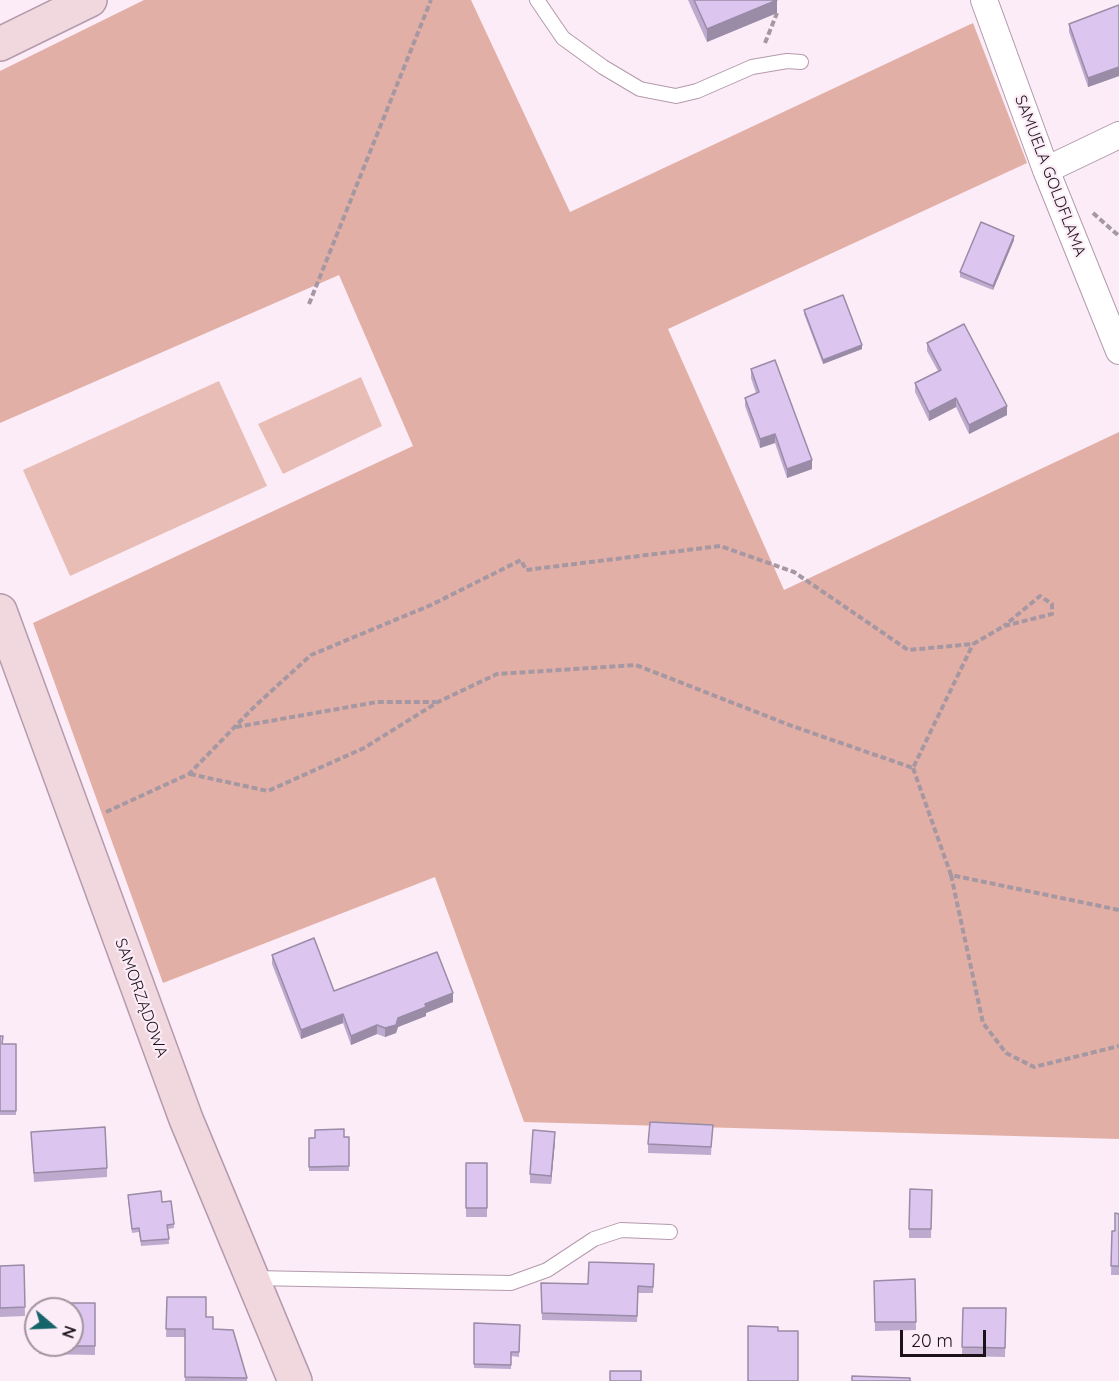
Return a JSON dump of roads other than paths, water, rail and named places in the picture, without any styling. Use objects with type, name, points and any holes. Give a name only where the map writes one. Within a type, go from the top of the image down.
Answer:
[{"type":"street","points":[[0,44],[90,0]]},
{"type":"street","name":"SAMUELA GOLDFLAMA","points":[[984,0],[1046,170],[1119,351]]},
{"type":"street","points":[[1046,170],[1119,135]]},
{"type":"street","name":"SAMORZĄDOWA","points":[[0,611],[186,1119],[295,1381]]},
{"type":"lane","points":[[537,0],[563,38],[603,67],[640,89],[676,96],[697,91],[756,66],[787,61],[801,62]]},
{"type":"lane","points":[[254,1278],[511,1283],[547,1270],[594,1239],[621,1230],[670,1232]]}]
